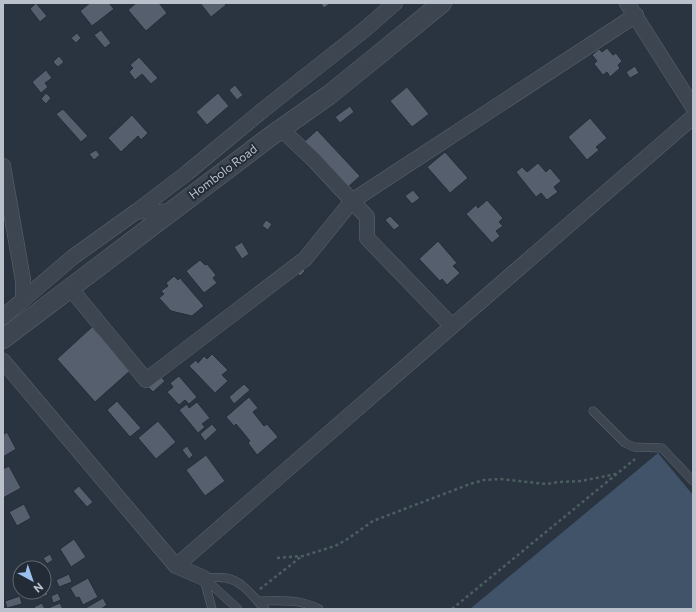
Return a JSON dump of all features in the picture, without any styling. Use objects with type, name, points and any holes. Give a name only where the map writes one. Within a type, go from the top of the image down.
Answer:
[{"type":"street","points":[[3,317],[73,257],[187,173],[263,110],[364,30],[395,3]]},
{"type":"street","name":"Hombolo Road","points":[[4,337],[281,129],[329,95],[442,3]]},
{"type":"street","points":[[70,288],[146,380],[305,259],[352,201],[632,9],[693,107]]},
{"type":"street","points":[[176,566],[693,117]]},
{"type":"street","points":[[281,129],[315,161],[367,217],[367,238],[452,326]]},
{"type":"street","points":[[3,166],[23,280],[23,299]]},
{"type":"street","points":[[137,211],[170,212]]},
{"type":"street","points":[[3,361],[176,566],[204,578]]},
{"type":"lane","points":[[592,412],[625,443],[634,447],[662,448],[693,481]]},
{"type":"lane","points":[[204,578],[226,578],[240,584],[265,609]]},
{"type":"lane","points":[[204,578],[212,609]]},
{"type":"lane","points":[[204,578],[238,609]]},
{"type":"lane","points":[[255,598],[308,603],[319,609]]},
{"type":"path","points":[[452,609],[651,447]]},
{"type":"path","points":[[277,558],[303,556],[335,546],[376,519],[484,480],[500,479],[546,484],[587,480],[616,474]]},
{"type":"path","points":[[255,598],[303,556]]},
{"type":"water","points":[[658,453],[693,495],[693,609],[470,609]]},
{"type":"building","points":[[36,3],[47,16],[40,22],[30,9]]},
{"type":"building","points":[[90,3],[109,3],[114,9],[92,26],[80,11]]},
{"type":"building","points":[[136,3],[159,3],[167,13],[146,31],[128,10]]},
{"type":"building","points":[[200,3],[224,3],[226,5],[211,17]]},
{"type":"building","points":[[320,3],[331,3],[324,8]]},
{"type":"building","points":[[101,30],[111,43],[105,48],[94,35]]},
{"type":"building","points":[[77,33],[81,38],[76,43],[71,38]]},
{"type":"building","points":[[607,48],[613,55],[616,53],[622,61],[618,65],[620,68],[610,77],[607,72],[603,75],[594,64],[597,61],[592,55],[599,49],[602,52]]},
{"type":"building","points":[[59,56],[64,62],[58,67],[53,62]]},
{"type":"building","points":[[139,57],[158,78],[151,84],[142,74],[135,80],[129,72],[133,68],[130,65]]},
{"type":"building","points":[[635,66],[639,73],[630,78],[626,72]]},
{"type":"building","points":[[46,70],[52,78],[45,83],[48,87],[41,93],[32,82]]},
{"type":"building","points":[[235,85],[243,95],[237,100],[229,90]]},
{"type":"building","points":[[407,87],[429,114],[412,127],[390,101]]},
{"type":"building","points":[[46,93],[51,98],[46,104],[41,99]]},
{"type":"building","points":[[218,93],[229,106],[207,125],[196,112]]},
{"type":"building","points":[[350,106],[354,112],[340,123],[335,117]]},
{"type":"building","points":[[63,109],[88,136],[81,142],[56,114]]},
{"type":"building","points":[[132,115],[148,133],[141,140],[138,136],[121,152],[108,138]]},
{"type":"building","points":[[590,118],[607,138],[596,147],[599,150],[587,160],[568,137]]},
{"type":"building","points":[[317,130],[360,176],[347,188],[304,142]]},
{"type":"building","points":[[96,150],[100,155],[94,160],[89,154]]},
{"type":"building","points":[[445,152],[468,178],[450,193],[427,167]]},
{"type":"building","points":[[538,163],[546,172],[550,168],[561,181],[554,187],[558,192],[547,200],[541,193],[536,197],[516,172],[522,167],[527,172]]},
{"type":"building","points":[[413,190],[420,198],[412,204],[405,196]]},
{"type":"building","points":[[487,200],[503,218],[499,222],[503,226],[496,231],[500,236],[492,243],[466,214],[476,205],[478,208]]},
{"type":"building","points":[[390,216],[400,226],[394,230],[385,220]]},
{"type":"building","points":[[266,220],[272,224],[268,230],[262,226]]},
{"type":"building","points":[[438,241],[457,263],[453,266],[460,273],[447,285],[442,279],[440,281],[419,259]]},
{"type":"building","points":[[242,242],[249,254],[242,259],[234,247]]},
{"type":"building","points":[[200,260],[205,265],[207,264],[216,275],[213,278],[217,283],[204,293],[186,271]]},
{"type":"building","points":[[301,265],[305,271],[300,276],[295,270]]},
{"type":"building","points":[[174,276],[178,280],[180,278],[204,306],[192,316],[171,311],[159,298],[164,294],[161,291],[168,286],[166,283]]},
{"type":"building","points":[[92,327],[131,370],[95,402],[57,359]]},
{"type":"building","points":[[212,354],[228,370],[222,375],[228,381],[215,393],[189,366],[196,360],[198,363],[204,356],[207,359]]},
{"type":"building","points":[[159,375],[165,381],[153,392],[147,386]]},
{"type":"building","points":[[179,376],[197,397],[189,404],[185,400],[179,405],[167,392],[173,387],[170,383]]},
{"type":"building","points":[[244,384],[250,390],[234,404],[229,397]]},
{"type":"building","points":[[249,397],[258,408],[253,412],[264,426],[267,424],[278,437],[257,455],[248,443],[250,441],[236,424],[234,426],[226,417]]},
{"type":"building","points":[[117,401],[141,428],[130,437],[107,410]]},
{"type":"building","points":[[197,402],[210,418],[202,424],[205,427],[198,433],[179,410],[187,404],[189,408]]},
{"type":"building","points":[[158,421],[176,442],[156,459],[138,438]]},
{"type":"building","points":[[212,424],[217,430],[205,441],[200,434]]},
{"type":"building","points":[[7,432],[16,449],[3,457],[3,435]]},
{"type":"building","points":[[187,446],[193,455],[189,459],[182,450]]},
{"type":"building","points":[[206,455],[225,481],[205,496],[186,470]]},
{"type":"building","points":[[9,466],[21,488],[3,498],[3,469]]},
{"type":"building","points":[[79,486],[93,502],[87,507],[73,491]]},
{"type":"building","points":[[24,504],[31,518],[17,526],[9,512]]},
{"type":"building","points":[[74,539],[86,557],[71,567],[60,549]]},
{"type":"building","points":[[50,554],[53,560],[44,560],[43,558]]},
{"type":"building","points":[[69,574],[72,582],[59,587],[56,580]]},
{"type":"building","points":[[88,578],[98,597],[83,605],[79,597],[76,598],[70,588]]},
{"type":"building","points":[[58,593],[61,600],[53,603],[52,596]]},
{"type":"building","points":[[103,598],[107,605],[101,609],[84,609]]},
{"type":"building","points":[[12,599],[12,600],[21,600],[22,604],[7,608],[5,601]]},
{"type":"building","points":[[42,603],[45,609],[35,609],[34,607]]},
{"type":"building","points":[[60,603],[63,609],[46,609]]}]
